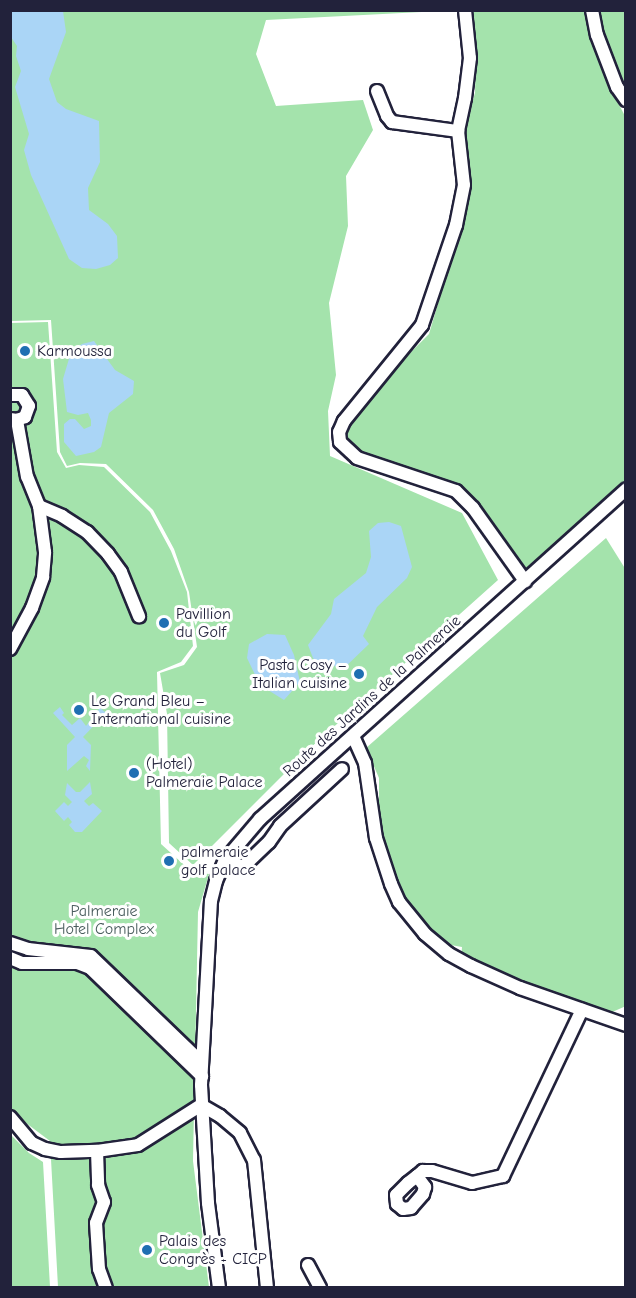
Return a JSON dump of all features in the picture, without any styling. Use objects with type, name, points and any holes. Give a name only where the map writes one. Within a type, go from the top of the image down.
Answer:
[{"type":"street","points":[[465,10],[470,58],[469,77],[458,130],[464,184],[461,201],[425,317],[416,333],[345,421],[339,432],[340,442],[357,458],[456,491],[473,508],[525,581]]},
{"type":"street","points":[[591,10],[597,35],[617,87],[626,100]]},
{"type":"street","points":[[377,91],[387,116],[392,122],[458,130]]},
{"type":"street","points":[[10,395],[22,395],[29,406],[25,417],[14,420],[27,477],[39,506],[44,534],[43,577],[32,608],[10,649]]},
{"type":"street","name":"Route des Jardins de la Palmeraie","points":[[219,1287],[208,1203],[201,1105],[211,901],[225,860],[260,819],[626,489]]},
{"type":"street","points":[[39,506],[62,516],[87,532],[108,554],[121,572],[139,616]]},
{"type":"street","points":[[44,534],[62,516]]},
{"type":"street","points":[[353,736],[360,748],[369,781],[380,854],[399,902],[425,934],[459,960],[520,988],[626,1025]]},
{"type":"street","points":[[225,860],[241,866],[245,865],[269,842],[280,825],[342,769]]},
{"type":"street","points":[[10,943],[28,949],[91,956],[127,999],[202,1076]]},
{"type":"street","points":[[10,958],[32,964],[84,964],[202,1063]]},
{"type":"street","points":[[417,1176],[423,1171],[432,1171],[472,1184],[502,1176],[582,1010]]},
{"type":"street","points":[[10,1117],[21,1133],[45,1149],[97,1151],[138,1145],[201,1105],[240,1133],[254,1160],[267,1287]]},
{"type":"street","points":[[97,1151],[98,1185],[104,1202],[96,1223],[99,1269],[106,1287]]},
{"type":"street","points":[[308,1265],[320,1287]]},
{"type":"green space","points":[[10,11],[441,11],[266,20],[256,54],[276,106],[363,100],[373,130],[346,176],[348,226],[329,303],[336,375],[328,411],[330,456],[462,513],[498,580],[309,749],[193,865],[169,843],[167,714],[160,673],[184,665],[197,647],[189,592],[174,549],[153,510],[106,464],[80,463],[67,466],[60,452],[51,320],[11,321]]},
{"type":"green space","points":[[471,11],[586,11],[607,82],[625,116],[625,482],[531,568],[524,569],[471,498],[353,451],[346,439],[349,429],[381,382],[429,334],[447,273],[464,214],[463,133],[475,93],[476,51]]},
{"type":"green space","points":[[596,11],[625,11],[625,93],[614,65]]},
{"type":"green space","name":"Palmeraie Hotel Complex","points":[[48,322],[57,452],[66,468],[79,465],[104,467],[150,512],[171,551],[187,592],[193,646],[181,662],[157,672],[161,844],[192,872],[209,874],[198,912],[193,1161],[209,1287],[58,1287],[50,1141],[14,1114],[11,1108],[10,323]]},
{"type":"green space","points":[[606,538],[626,570],[626,1006],[610,1013],[461,960],[462,947],[445,944],[437,939],[411,912],[391,875],[379,822],[379,778],[366,748]]},
{"type":"green space","points":[[10,1134],[29,1153],[43,1162],[50,1287],[11,1287]]},
{"type":"water","points":[[11,10],[63,11],[66,32],[49,79],[57,102],[66,109],[99,121],[100,162],[88,188],[89,210],[108,224],[117,236],[118,258],[110,265],[96,269],[82,268],[69,259],[31,175],[24,150],[29,134],[15,87],[21,71],[16,56],[17,46],[11,37]]},
{"type":"water","points":[[94,341],[115,370],[134,381],[133,394],[109,413],[101,447],[94,452],[76,456],[64,442],[64,424],[70,419],[75,419],[84,429],[91,426],[91,420],[88,413],[78,415],[67,412],[63,379],[71,352],[82,344]]},
{"type":"water","points":[[389,522],[401,526],[412,567],[407,578],[377,607],[363,636],[369,644],[342,670],[333,665],[320,665],[313,658],[308,645],[331,614],[334,599],[366,573],[371,557],[369,531],[378,523]]},
{"type":"water","points":[[267,634],[285,635],[294,655],[300,682],[284,700],[260,685],[247,658],[249,644]]},
{"type":"water","points":[[60,707],[64,713],[62,715],[72,725],[80,718],[86,726],[100,708],[106,713],[83,737],[91,745],[90,771],[86,766],[89,760],[84,756],[67,771],[67,745],[75,737],[53,713]]},
{"type":"water","points":[[90,782],[92,794],[84,801],[89,806],[93,803],[102,811],[82,832],[75,832],[69,825],[72,822],[68,817],[64,821],[55,811],[64,802],[68,806],[72,802],[65,795],[67,783],[76,792],[80,792]]},
{"type":"place","name":"Karmoussa","points":[[25,351]]},
{"type":"place","name":"Pavillion du Golf","points":[[164,623]]},
{"type":"place","name":"Pasta Cosy – Italian cuisine","points":[[359,674]]},
{"type":"place","name":"Le Grand Bleu – International cuisine","points":[[79,710]]},
{"type":"place","name":"(Hotel) Palmeraie Palace","points":[[134,773]]},
{"type":"place","name":"palmeraie golf palace","points":[[169,861]]},
{"type":"place","name":"Palais des Congrès - CICP","points":[[147,1250]]}]
